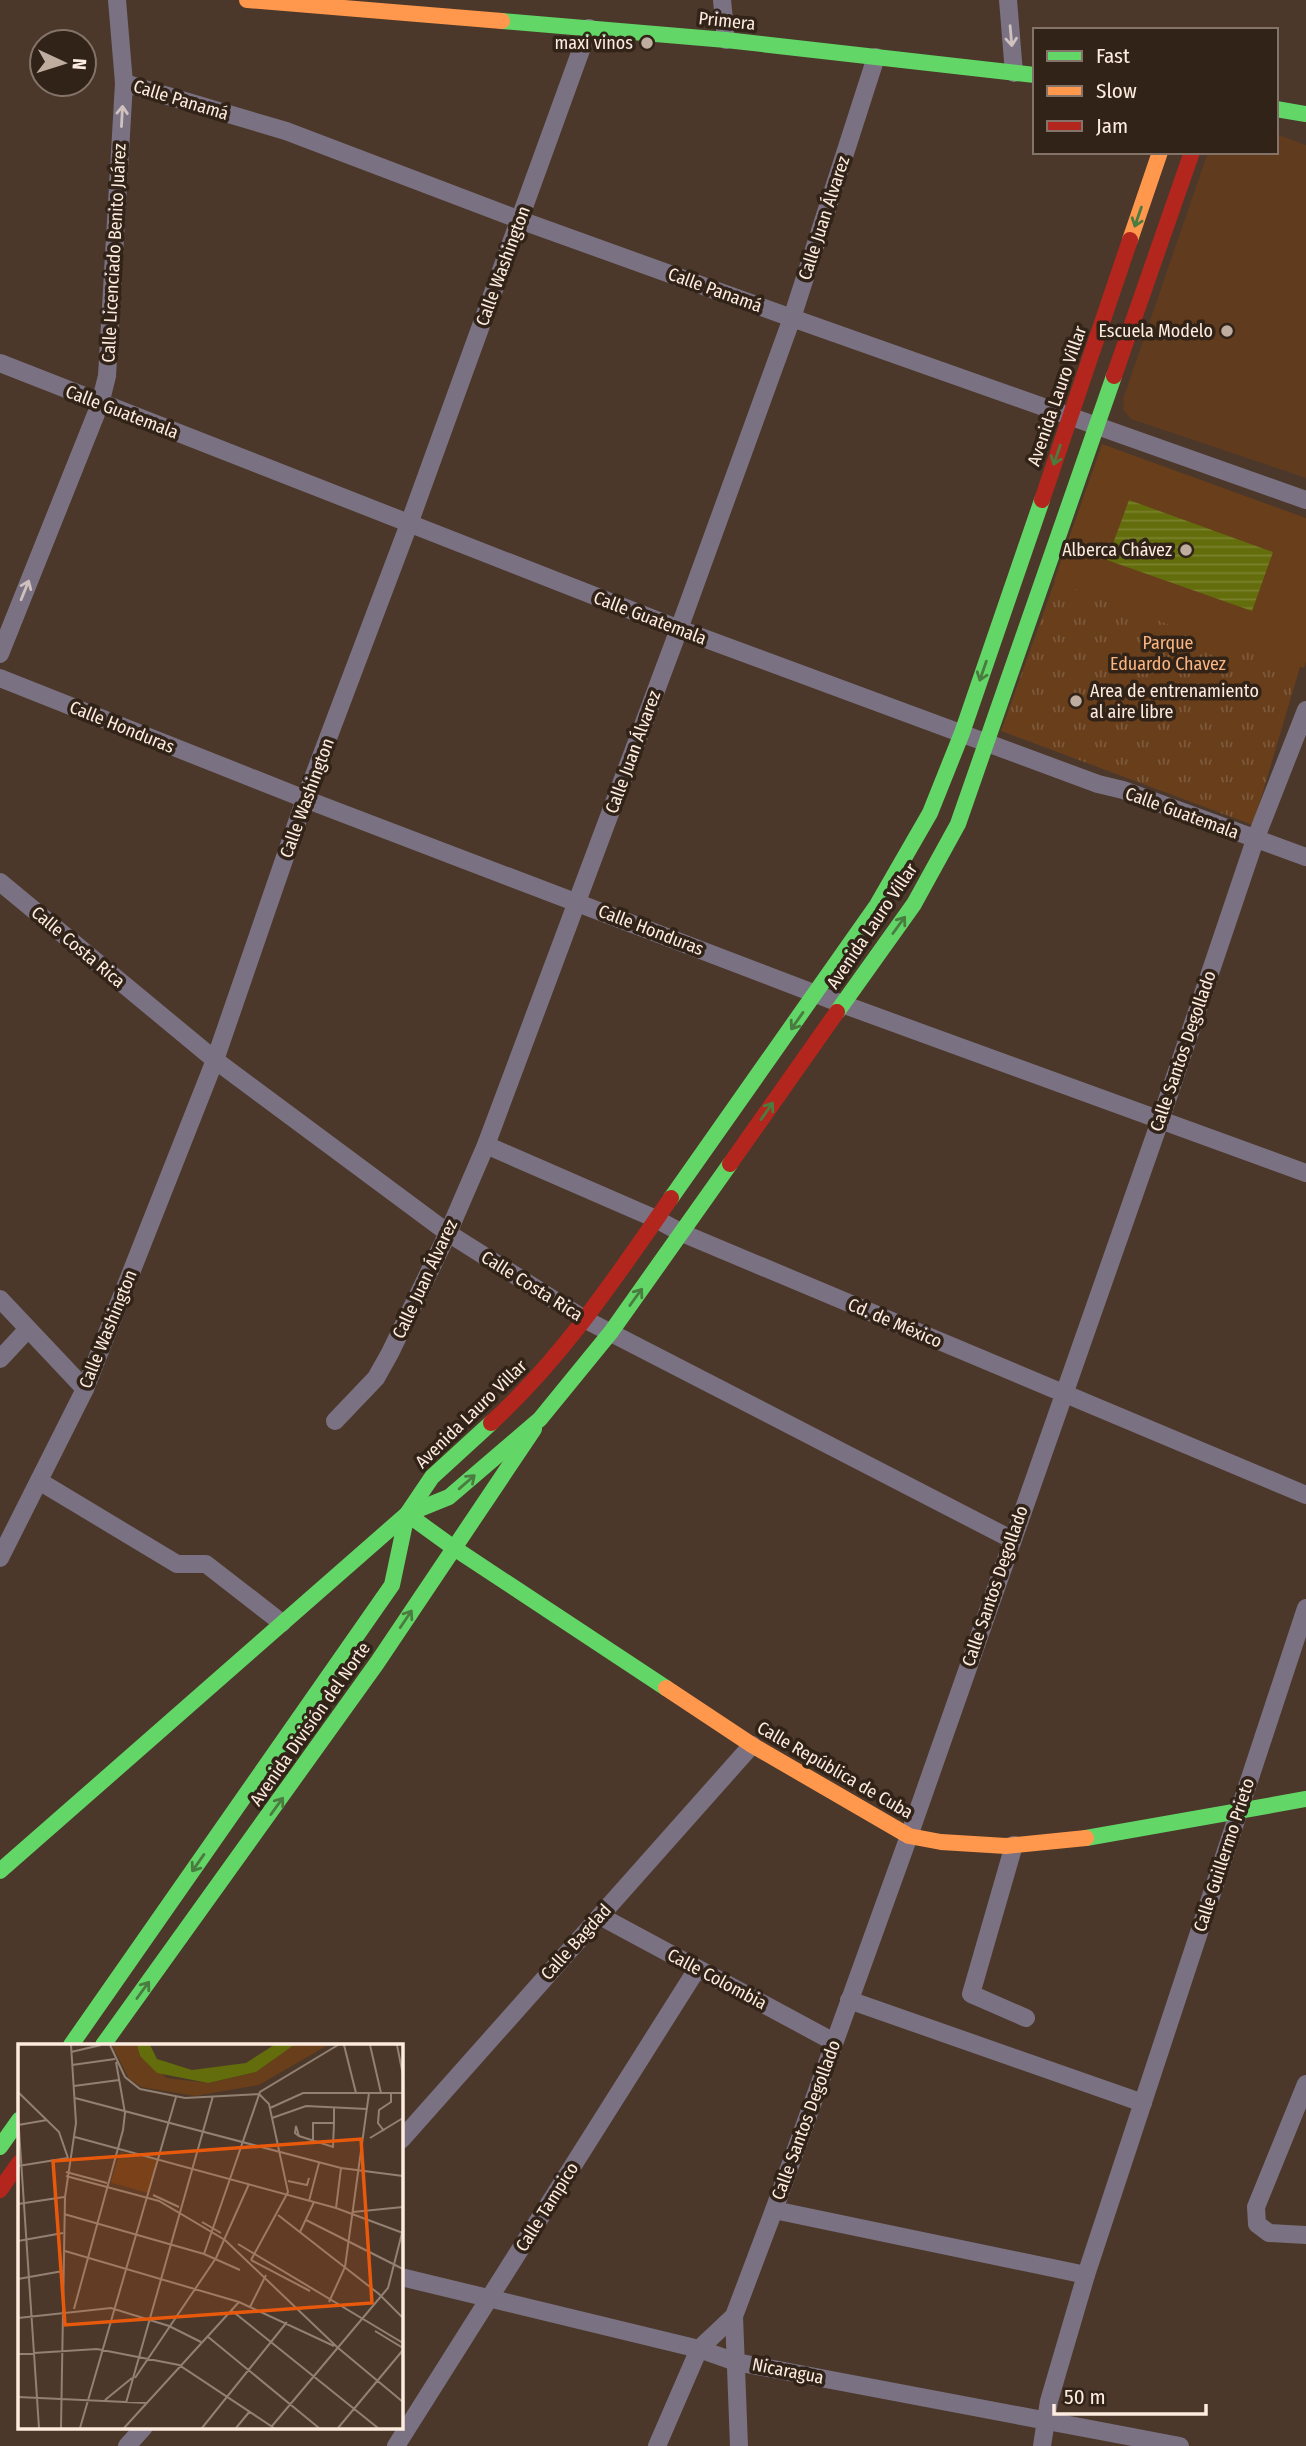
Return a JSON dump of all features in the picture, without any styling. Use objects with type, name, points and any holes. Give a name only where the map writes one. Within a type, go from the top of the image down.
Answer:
[{"type":"main road","name":"Primera","points":[[247,0],[425,7],[589,28],[726,40],[1033,75]]},
{"type":"main road","points":[[1278,109],[1306,114]]},
{"type":"main road","name":"Avenida Lauro Villar","points":[[0,1871],[407,1514],[432,1477],[526,1391],[586,1320],[877,905],[930,813],[961,733],[1159,154]]},
{"type":"main road","name":"Avenida Lauro Villar","points":[[407,1514],[449,1497],[540,1419],[611,1332],[914,904],[958,824],[1191,154]]},
{"type":"main road","name":"Avenida División del Norte","points":[[104,2044],[300,1774],[500,1484],[540,1419]]},
{"type":"main road","name":"Calle República de Cuba","points":[[407,1514],[454,1548],[752,1745],[909,1836],[927,1841],[1014,1845],[1096,1838],[1306,1798]]},
{"type":"main road","name":"Avenida División del Norte","points":[[72,2044],[392,1585],[407,1514]]},
{"type":"main road","points":[[273,1754],[300,1774]]},
{"type":"main road","points":[[0,2147],[18,2121]]},
{"type":"main road","points":[[0,2190],[18,2164]]},
{"type":"street","name":"Calle Licenciado Benito Juárez","points":[[0,654],[100,404],[107,376],[124,83],[117,0]]},
{"type":"street","points":[[722,0],[726,40]]},
{"type":"street","points":[[1008,0],[1014,73]]},
{"type":"street","name":"Calle Washington","points":[[0,1558],[85,1389],[215,1060],[305,799],[409,524],[589,28]]},
{"type":"street","name":"Calle Juan Álvarez","points":[[335,1421],[376,1378],[448,1233],[486,1145],[792,318],[876,57]]},
{"type":"street","name":"Calle Panamá","points":[[124,83],[286,131],[520,220],[1306,500]]},
{"type":"street","name":"Calle Guatemala","points":[[0,363],[679,629],[1098,784],[1123,790],[1306,857]]},
{"type":"street","name":"Calle Honduras","points":[[0,678],[305,799],[842,1004],[1306,1172]]},
{"type":"street","name":"Calle Santos Degollado","points":[[657,2446],[699,2349],[734,2316],[774,2210],[909,1836],[1062,1393],[1160,1121],[1255,840],[1306,710]]},
{"type":"street","name":"Calle Costa Rica","points":[[0,882],[215,1060],[448,1233],[586,1320],[1012,1539]]},
{"type":"street","name":"Cd. de México","points":[[486,1145],[656,1219],[682,1233],[1306,1495]]},
{"type":"street","points":[[0,1299],[85,1389]]},
{"type":"street","points":[[0,1359],[28,1329]]},
{"type":"street","points":[[39,1481],[177,1564],[206,1564],[282,1623]]},
{"type":"street","name":"Calle Guillermo Prieto","points":[[1042,2446],[1049,2401],[1086,2275],[1306,1608]]},
{"type":"street","name":"Calle Bagdad","points":[[402,2139],[752,1745]]},
{"type":"street","points":[[1014,1845],[971,1994],[1026,2018]]},
{"type":"street","name":"Calle Colombia","points":[[600,1916],[834,2042]]},
{"type":"street","name":"Calle Tampico","points":[[396,2446],[697,1969]]},
{"type":"street","points":[[849,2000],[1143,2103]]},
{"type":"street","points":[[1306,2084],[1256,2207],[1257,2224],[1269,2233],[1306,2235]]},
{"type":"street","points":[[774,2210],[1086,2275]]},
{"type":"street","name":"Nicaragua","points":[[402,2277],[699,2349],[736,2362],[1180,2446]]},
{"type":"street","points":[[734,2316],[739,2446]]},
{"type":"street","points":[[127,2446],[143,2428]]},
{"type":"shaded area","name":"Escuela Modelo","points":[[1278,135],[1306,145],[1306,478],[1131,419],[1124,411],[1123,399],[1207,154],[1278,154]]},
{"type":"shaded area","points":[[1129,500],[1273,552],[1252,611],[1107,560]]},
{"type":"green space","name":"Alberca Chávez","points":[[1102,444],[1306,518],[1304,668],[1181,629],[1054,581]]},
{"type":"green space","name":"Parque Eduardo Chavez","points":[[1101,453],[1306,647],[1253,825],[1001,731]]},
{"type":"traffic: fast","points":[[502,21],[726,40],[1033,75]]},
{"type":"traffic: fast","points":[[1278,109],[1306,114]]},
{"type":"traffic: fast","points":[[837,1012],[914,904],[958,824],[1114,376]]},
{"type":"traffic: fast","points":[[671,1198],[877,905],[930,813],[962,733],[1042,500]]},
{"type":"traffic: fast","points":[[407,1514],[449,1497],[540,1419],[611,1332],[730,1164]]},
{"type":"traffic: fast","points":[[0,1871],[407,1514],[432,1477],[491,1423]]},
{"type":"traffic: fast","points":[[104,2044],[377,1663],[534,1429]]},
{"type":"traffic: fast","points":[[72,2044],[392,1585],[407,1514],[666,1688]]},
{"type":"traffic: fast","points":[[1086,1838],[1306,1799]]},
{"type":"traffic: fast","points":[[0,2147],[18,2121]]},
{"type":"traffic: slow","points":[[247,0],[502,21]]},
{"type":"traffic: slow","points":[[1130,240],[1159,154]]},
{"type":"traffic: slow","points":[[666,1688],[752,1745],[909,1836],[941,1842],[1006,1846],[1086,1838]]},
{"type":"traffic: jam","points":[[1114,376],[1191,154]]},
{"type":"traffic: jam","points":[[1042,500],[1130,240]]},
{"type":"traffic: jam","points":[[730,1164],[837,1012]]},
{"type":"traffic: jam","points":[[491,1423],[565,1344],[609,1287],[671,1198]]},
{"type":"traffic: jam","points":[[0,2190],[18,2164]]},
{"type":"place","name":"maxi vinos","points":[[647,43]]},
{"type":"place","name":"Escuela Modelo","points":[[1227,331]]},
{"type":"place","name":"Alberca Chávez","points":[[1186,550]]},
{"type":"place","name":"Area de entrenamiento al aire libre","points":[[1076,701]]}]
